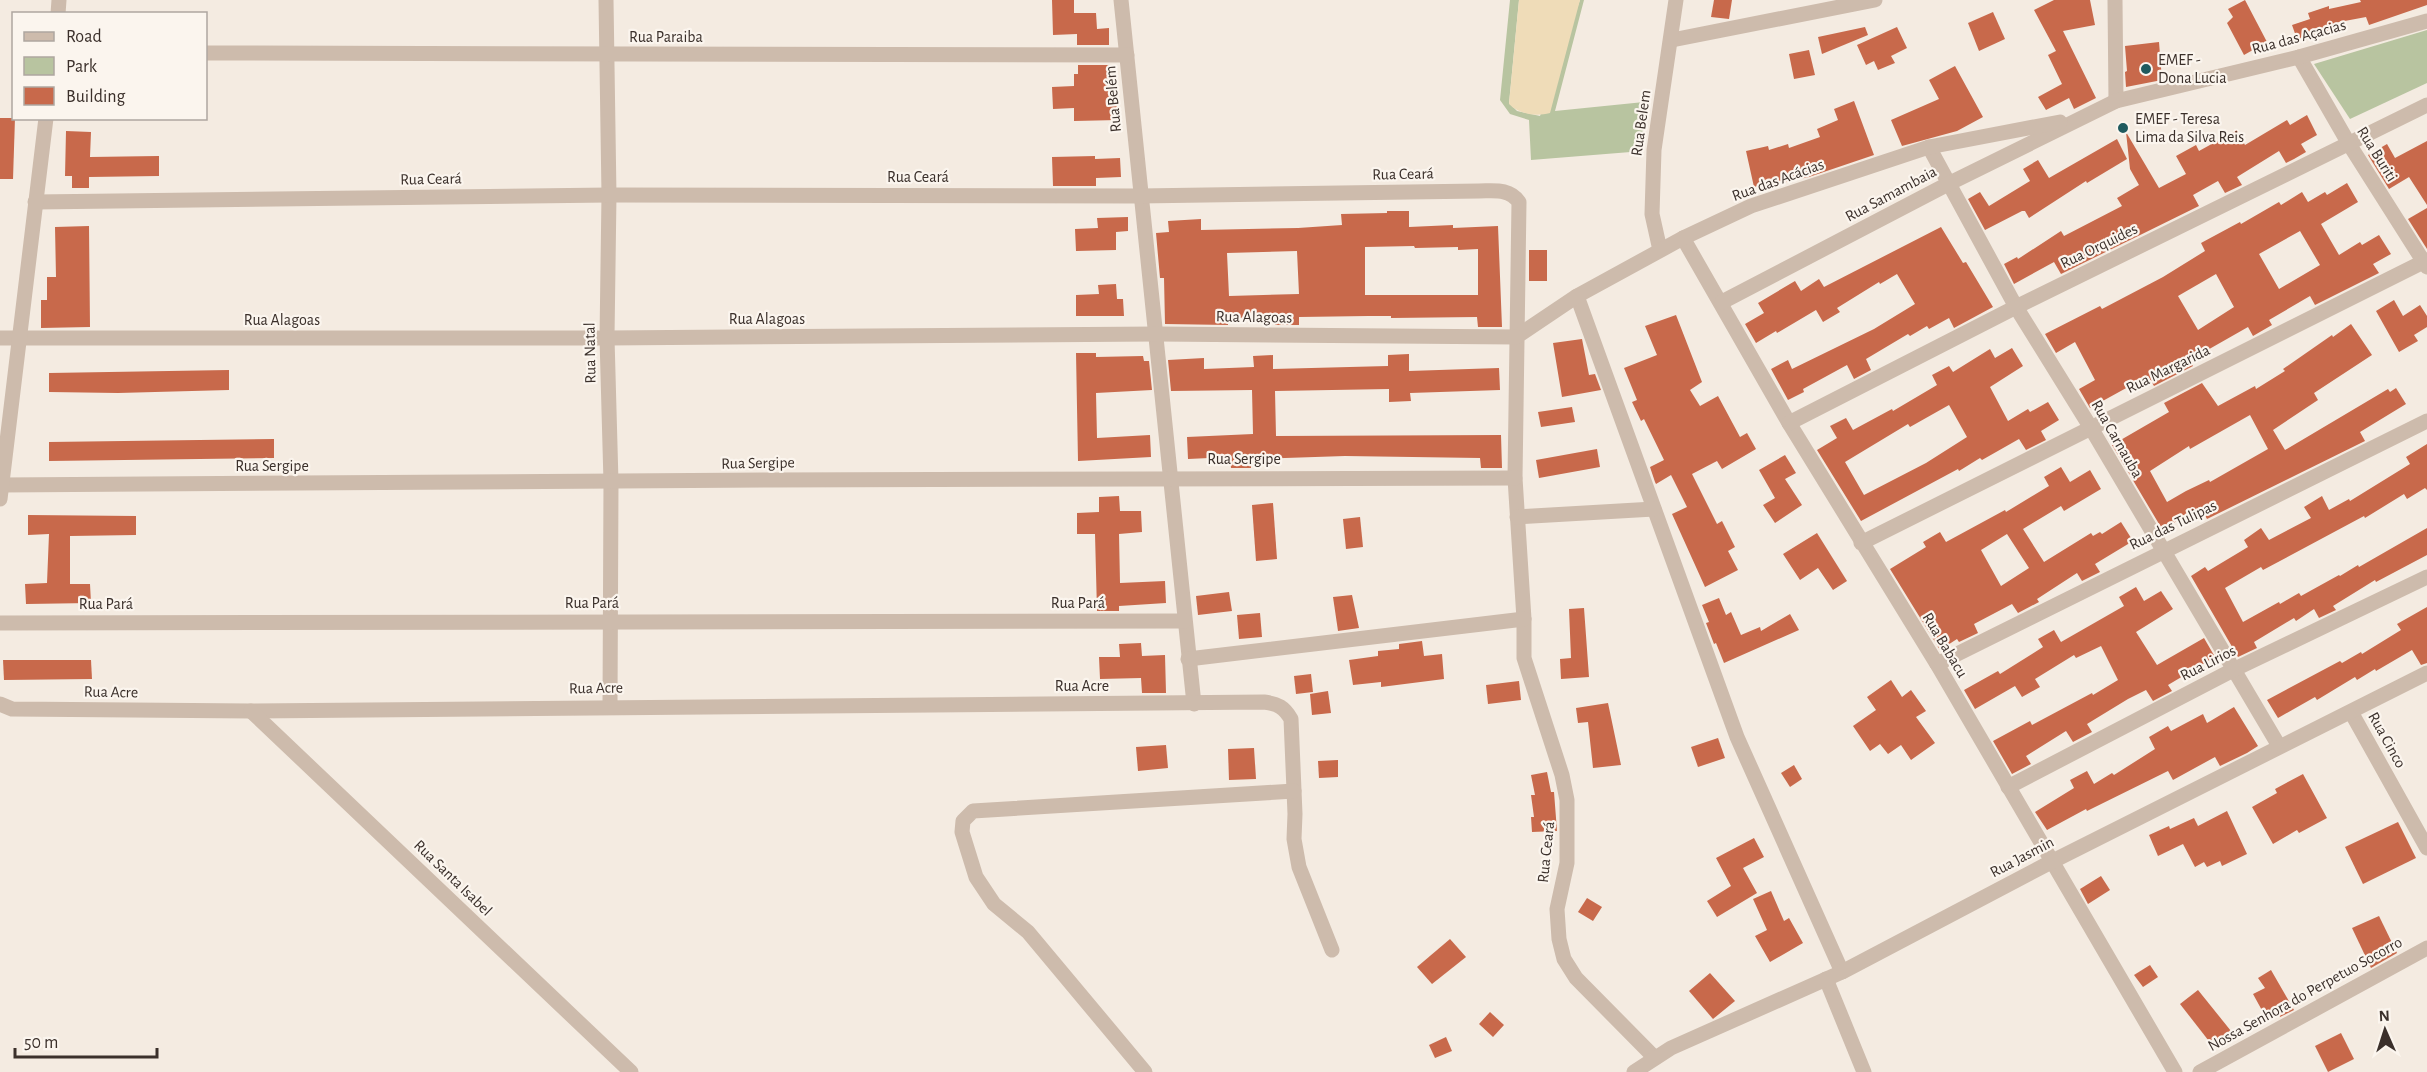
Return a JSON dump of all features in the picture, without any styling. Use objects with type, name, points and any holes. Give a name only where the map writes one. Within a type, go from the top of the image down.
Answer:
[{"type":"street","name":"Rua Natal","points":[[606,0],[609,195],[607,338],[611,482],[610,706]]},
{"type":"street","name":"Rua Belém","points":[[1121,0],[1194,704]]},
{"type":"street","name":"Rua Belem","points":[[1660,250],[1652,214],[1654,150],[1672,40],[1676,0]]},
{"type":"street","points":[[1672,40],[1875,0]]},
{"type":"street","points":[[2115,0],[2116,101]]},
{"type":"street","name":"Rua das Açacias","points":[[2077,118],[2116,101],[2300,57],[2427,21]]},
{"type":"street","name":"Rua Paraiba","points":[[207,53],[1127,55]]},
{"type":"street","name":"Rua Buriti","points":[[2300,57],[2349,144],[2426,263]]},
{"type":"street","name":"Rua Orquides","points":[[1789,423],[2016,307],[2427,105]]},
{"type":"street","name":"Rua das Acácias","points":[[1516,337],[1577,296],[1683,238],[1751,206],[1929,147],[2077,118]]},
{"type":"street","name":"Rua Samambaia","points":[[1722,302],[2077,118]]},
{"type":"street","points":[[1,492],[46,120]]},
{"type":"street","name":"Rua Carnauba","points":[[1929,147],[2016,307],[2091,428],[2279,746]]},
{"type":"street","name":"Rua Ceará","points":[[35,202],[609,195],[1140,196],[1479,191],[1502,191],[1513,194],[1519,201],[1515,478],[1524,620],[1524,658],[1562,775],[1567,800],[1567,863],[1557,909],[1559,939],[1564,959],[1576,978],[1655,1058]]},
{"type":"street","name":"Rua Babacu","points":[[1683,238],[1722,302],[1789,423],[1937,664],[2175,1072]]},
{"type":"street","name":"Rua Margarida","points":[[1861,543],[2426,263]]},
{"type":"street","points":[[1577,296],[1737,737],[1842,972]]},
{"type":"street","name":"Rua Alagoas","points":[[0,338],[607,338],[1157,334],[1516,337]]},
{"type":"street","name":"Rua das Tulipas","points":[[1937,664],[2427,421]]},
{"type":"street","name":"Rua Sergipe","points":[[1,492],[611,482],[1171,477],[1515,478]]},
{"type":"street","points":[[1517,517],[1654,509]]},
{"type":"street","name":"Rua Lirios","points":[[2008,787],[2233,670],[2427,577]]},
{"type":"street","name":"Rua Pará","points":[[0,623],[610,620],[1184,621]]},
{"type":"street","points":[[1188,659],[1524,620]]},
{"type":"street","name":"Rua Jasmin","points":[[1634,1072],[1671,1048],[1842,972],[2051,862],[2427,673]]},
{"type":"street","name":"Rua Acre","points":[[0,704],[12,709],[251,711],[610,706],[1264,702],[1285,709],[1291,720],[1294,839],[1299,867],[1332,950]]},
{"type":"street","name":"Rua Santa Isabel","points":[[251,711],[631,1072]]},
{"type":"street","name":"Rua Cinco","points":[[2351,712],[2427,849]]},
{"type":"street","points":[[1145,1072],[1028,932],[994,904],[976,877],[962,832],[963,821],[973,811],[1294,791]]},
{"type":"street","name":"Nossa Senhora do Perpetuo Socorro","points":[[2200,1072],[2427,948]]},
{"type":"street","points":[[1826,979],[1864,1072]]},
{"type":"green space","points":[[1510,0],[1519,0],[1509,103],[1517,111],[1540,116],[1580,0],[1584,0],[1555,111],[1644,102],[1643,151],[1531,160],[1529,120],[1510,114],[1500,100]]},
{"type":"green space","points":[[2427,30],[2427,83],[2350,119],[2314,64]]},
{"type":"sand","points":[[1519,0],[1580,0],[1550,113],[1528,114],[1509,104]]},
{"type":"building","points":[[1052,0],[1074,0],[1074,13],[1096,13],[1097,29],[1109,28],[1109,45],[1077,45],[1077,34],[1053,35]]},
{"type":"building","points":[[1714,0],[1732,0],[1729,19],[1711,17]]},
{"type":"building","points":[[2054,0],[2090,0],[2095,25],[2063,31],[2096,98],[2074,109],[2069,98],[2046,110],[2038,97],[2062,84],[2048,55],[2056,51],[2034,10]]},
{"type":"building","points":[[2245,0],[2267,42],[2244,55],[2227,23],[2233,17],[2228,9]]},
{"type":"building","points":[[2360,0],[2427,0],[2427,5],[2369,25],[2366,17],[2334,23],[2336,30],[2298,42],[2292,25],[2310,19],[2308,13],[2329,6],[2329,9],[2361,2]]},
{"type":"building","points":[[1993,12],[2005,39],[1979,51],[1968,23]]},
{"type":"building","points":[[1865,27],[1868,35],[1822,54],[1818,37]]},
{"type":"building","points":[[1897,27],[1907,48],[1891,56],[1895,63],[1878,70],[1874,61],[1866,65],[1857,45]]},
{"type":"building","points":[[2159,42],[2162,80],[2126,87],[2125,46]]},
{"type":"building","points":[[1809,50],[1815,75],[1794,79],[1789,54]]},
{"type":"building","points":[[1078,65],[1110,65],[1110,74],[1114,74],[1114,105],[1117,105],[1118,120],[1074,121],[1074,108],[1053,109],[1052,87],[1074,86],[1074,74],[1078,74]]},
{"type":"building","points":[[1955,66],[1983,117],[1957,131],[1902,146],[1891,120],[1939,99],[1929,80]]},
{"type":"building","points":[[1854,101],[1874,155],[1809,177],[1754,187],[1746,151],[1768,146],[1769,150],[1788,144],[1789,148],[1820,137],[1817,129],[1838,120],[1834,109]]},
{"type":"building","points":[[2307,115],[2317,135],[2301,144],[2306,152],[2294,159],[2286,163],[2279,151],[2237,177],[2242,185],[2225,193],[2218,181],[2193,195],[2199,206],[2061,274],[2054,262],[2014,284],[2004,264],[2017,257],[2018,259],[2061,231],[2064,236],[2122,206],[2117,198],[2139,185],[2130,169],[2126,132],[2159,188],[2186,174],[2176,156],[2196,145],[2199,151],[2237,130],[2245,145],[2287,120],[2290,125]]},
{"type":"building","points":[[0,118],[12,118],[15,120],[13,179],[0,179]]},
{"type":"building","points":[[66,131],[91,132],[90,157],[159,156],[159,176],[89,177],[89,188],[72,188],[72,176],[65,176]]},
{"type":"building","points":[[2117,139],[2127,159],[2087,183],[2086,181],[2029,218],[2025,211],[2022,211],[1985,230],[1968,199],[1980,192],[1989,206],[2030,181],[2023,169],[2038,160],[2049,178]]},
{"type":"building","points":[[2427,141],[2427,205],[2409,177],[2389,189],[2368,155],[2387,144],[2395,158]]},
{"type":"building","points":[[1095,156],[1095,159],[1120,158],[1121,177],[1096,178],[1096,186],[1053,186],[1052,157]]},
{"type":"building","points":[[2347,183],[2358,202],[2321,224],[2339,255],[2360,242],[2362,245],[2379,235],[2391,254],[2373,264],[2379,273],[2315,305],[2310,296],[2269,320],[2272,325],[2253,336],[2248,327],[2190,360],[2193,366],[2154,386],[2148,376],[2090,408],[2079,389],[2095,380],[2075,342],[2056,353],[2045,334],[2100,306],[2102,309],[2163,277],[2205,251],[2201,243],[2279,202],[2281,205],[2302,192],[2308,202],[2325,192],[2327,195]],"holes":[[[2300,231],[2320,265],[2279,289],[2259,254]],[[2216,274],[2234,307],[2198,330],[2178,296]]]},
{"type":"building","points":[[2427,208],[2427,249],[2408,219]]},
{"type":"building","points":[[1387,211],[1409,211],[1409,227],[1498,226],[1502,327],[1478,327],[1477,317],[1391,318],[1391,316],[1299,317],[1299,325],[1275,325],[1274,317],[1228,318],[1228,325],[1165,324],[1164,278],[1160,278],[1156,233],[1169,232],[1168,221],[1201,219],[1201,230],[1298,228],[1342,225],[1341,214],[1387,213]],"holes":[[[1414,246],[1415,248],[1478,249],[1478,295],[1365,295],[1365,247]],[[1297,251],[1299,294],[1229,296],[1227,253]]]},
{"type":"building","points":[[1128,217],[1128,231],[1116,232],[1116,250],[1076,251],[1075,229],[1098,228],[1097,218]]},
{"type":"building","points":[[89,226],[90,327],[41,328],[41,300],[47,300],[47,277],[56,277],[55,227]]},
{"type":"building","points":[[1941,227],[1963,263],[1966,262],[1993,307],[1954,328],[1949,318],[1929,329],[1927,326],[1910,336],[1908,334],[1866,359],[1871,370],[1854,379],[1847,365],[1803,389],[1804,392],[1788,400],[1771,369],[1788,360],[1792,369],[1874,329],[1915,304],[1897,274],[1880,284],[1879,282],[1837,308],[1840,312],[1823,322],[1816,310],[1756,343],[1745,324],[1764,313],[1758,303],[1795,281],[1801,291],[1819,279],[1824,287]]},
{"type":"building","points":[[1529,250],[1547,250],[1547,281],[1529,281]]},
{"type":"building","points":[[1116,284],[1117,299],[1123,299],[1124,316],[1076,316],[1076,295],[1099,294],[1098,285]]},
{"type":"building","points":[[2394,300],[2403,316],[2420,305],[2427,316],[2427,327],[2414,335],[2418,341],[2399,352],[2376,311]]},
{"type":"building","points":[[1676,315],[1702,382],[1690,390],[1700,406],[1718,396],[1740,437],[1747,433],[1756,449],[1722,469],[1717,461],[1692,474],[1717,524],[1722,521],[1735,547],[1728,551],[1738,570],[1705,587],[1672,514],[1687,507],[1671,475],[1656,484],[1655,482],[1650,467],[1664,460],[1644,419],[1641,421],[1632,402],[1637,400],[1624,368],[1657,355],[1645,326]]},
{"type":"building","points":[[2351,324],[2372,355],[2314,393],[2318,400],[2273,430],[2285,450],[2388,389],[2390,392],[2396,388],[2406,404],[2360,432],[2365,441],[2207,519],[2201,508],[2162,529],[2112,445],[2169,412],[2164,403],[2202,383],[2218,406],[2255,386],[2256,389],[2285,371],[2283,369],[2332,335],[2333,337]],"holes":[[[2250,415],[2268,449],[2210,482],[2209,480],[2167,502],[2150,471],[2189,446],[2190,449]]]},
{"type":"building","points":[[1582,339],[1589,375],[1595,374],[1601,390],[1562,397],[1553,343]]},
{"type":"building","points":[[2012,348],[2023,366],[1990,387],[2008,421],[2028,409],[2030,412],[2048,402],[2059,420],[2041,431],[2046,440],[2026,450],[2019,439],[1861,521],[1817,450],[1837,438],[1830,426],[1846,418],[1853,430],[1892,409],[1893,411],[1937,385],[1932,375],[1949,366],[1953,372],[1990,349],[1995,358]],"holes":[[[1949,405],[1967,437],[1926,463],[1864,495],[1845,462],[1908,424],[1910,427]]]},
{"type":"building","points":[[1076,353],[1096,353],[1096,357],[1143,356],[1144,361],[1149,361],[1152,390],[1096,393],[1097,438],[1150,435],[1151,457],[1078,461]]},
{"type":"building","points":[[1409,354],[1409,371],[1499,368],[1500,390],[1410,393],[1411,401],[1389,402],[1389,389],[1275,391],[1276,436],[1501,435],[1502,468],[1481,468],[1480,458],[1345,456],[1251,459],[1251,468],[1231,468],[1230,457],[1188,459],[1187,437],[1253,434],[1252,390],[1171,391],[1168,360],[1204,358],[1204,369],[1254,367],[1253,356],[1273,355],[1273,369],[1388,366],[1388,355]]},
{"type":"building","points":[[229,370],[229,390],[49,392],[49,373]]},
{"type":"building","points":[[1572,407],[1575,422],[1541,427],[1538,412]]},
{"type":"building","points":[[274,439],[274,458],[49,461],[49,442]]},
{"type":"building","points":[[2427,444],[2427,490],[2425,488],[2407,499],[2404,494],[2365,518],[2364,516],[2263,570],[2261,567],[2225,588],[2243,622],[2279,602],[2280,604],[2299,593],[2301,596],[2358,565],[2359,567],[2427,528],[2427,555],[2376,582],[2375,580],[2333,606],[2336,610],[2319,618],[2314,609],[2296,621],[2294,618],[2254,642],[2257,648],[2238,657],[2191,576],[2205,567],[2208,571],[2248,547],[2244,540],[2261,528],[2269,540],[2311,518],[2304,507],[2322,496],[2329,510],[2349,499],[2350,501],[2410,464],[2406,457]]},
{"type":"building","points":[[1597,449],[1600,467],[1539,478],[1536,460]]},
{"type":"building","points":[[1785,455],[1796,473],[1785,479],[1802,505],[1775,523],[1763,505],[1775,498],[1759,470]]},
{"type":"building","points":[[2061,467],[2070,482],[2090,470],[2101,489],[2064,511],[2061,506],[2023,529],[2044,562],[2091,533],[2093,536],[2100,532],[2102,534],[2121,522],[2133,541],[2095,564],[2100,572],[2082,581],[2077,573],[2037,599],[2039,602],[2018,613],[2012,604],[1974,624],[1978,633],[1959,642],[1957,639],[1940,650],[1890,569],[1926,547],[1923,542],[1940,532],[1946,542],[2005,510],[2006,512],[2049,486],[2044,477]],"holes":[[[2007,534],[2029,568],[2001,586],[1981,550]]]},
{"type":"building","points":[[1119,496],[1120,511],[1141,511],[1142,532],[1119,534],[1120,583],[1165,581],[1166,603],[1119,606],[1119,611],[1097,611],[1095,534],[1077,534],[1077,513],[1099,512],[1099,497]]},
{"type":"building","points":[[1273,503],[1277,559],[1256,561],[1252,505]]},
{"type":"building","points":[[28,515],[136,516],[136,535],[70,536],[70,584],[90,584],[91,603],[26,604],[25,584],[47,583],[49,534],[28,535]]},
{"type":"building","points":[[1360,517],[1363,547],[1346,549],[1343,519]]},
{"type":"building","points":[[1817,533],[1847,581],[1833,590],[1818,568],[1800,580],[1783,554]]},
{"type":"building","points":[[2136,587],[2144,601],[2161,591],[2173,609],[2136,632],[2157,665],[2204,638],[2215,657],[2168,685],[2172,691],[2153,701],[2146,690],[2128,699],[2087,724],[2092,732],[2073,742],[2066,731],[2026,756],[2031,764],[2012,774],[1993,741],[2030,721],[2032,725],[2118,680],[2101,646],[2076,658],[2074,655],[2035,679],[2040,687],[2022,697],[2015,686],[1975,709],[1964,690],[1998,671],[2000,674],[2043,647],[2038,639],[2054,630],[2061,642],[2124,606],[2119,597]]},
{"type":"building","points":[[1229,592],[1232,611],[1198,615],[1196,596]]},
{"type":"building","points":[[1352,595],[1359,628],[1338,631],[1333,597]]},
{"type":"building","points":[[1719,598],[1726,615],[1731,612],[1741,635],[1760,627],[1761,631],[1790,614],[1799,630],[1724,663],[1706,623],[1709,622],[1702,605]]},
{"type":"building","points":[[2427,607],[2427,663],[2421,665],[2412,650],[2376,671],[2375,669],[2357,680],[2355,677],[2317,700],[2315,697],[2278,718],[2267,700],[2340,661],[2342,663],[2361,652],[2362,654],[2401,630],[2397,624]]},
{"type":"building","points":[[1584,608],[1589,677],[1561,679],[1560,659],[1571,658],[1569,609]]},
{"type":"building","points":[[1260,613],[1262,637],[1239,639],[1237,615]]},
{"type":"building","points":[[1422,641],[1424,656],[1442,654],[1444,679],[1381,687],[1381,682],[1353,685],[1349,660],[1378,656],[1378,651],[1399,649],[1399,644]]},
{"type":"building","points":[[1141,643],[1142,656],[1165,655],[1166,693],[1142,693],[1141,678],[1100,679],[1099,657],[1120,657],[1119,644]]},
{"type":"building","points":[[3,660],[91,660],[92,679],[4,680]]},
{"type":"building","points":[[1311,674],[1313,692],[1296,694],[1294,676]]},
{"type":"building","points":[[1891,680],[1902,697],[1911,690],[1926,711],[1916,717],[1935,743],[1911,760],[1901,745],[1888,754],[1880,744],[1870,751],[1853,726],[1876,710],[1867,697]]},
{"type":"building","points":[[1519,681],[1521,700],[1488,704],[1486,685]]},
{"type":"building","points":[[1328,691],[1331,713],[1312,715],[1310,694]]},
{"type":"building","points":[[1608,703],[1621,765],[1593,768],[1588,722],[1578,723],[1576,708]]},
{"type":"building","points":[[2234,707],[2258,746],[2247,753],[2220,766],[2215,757],[2173,780],[2168,771],[2047,830],[2035,812],[2074,788],[2070,780],[2087,771],[2094,784],[2112,773],[2114,775],[2155,749],[2149,737],[2168,726],[2171,731],[2203,714],[2207,723]]},
{"type":"building","points":[[1718,738],[1725,758],[1698,767],[1691,747]]},
{"type":"building","points":[[1166,745],[1168,768],[1138,771],[1136,747]]},
{"type":"building","points":[[1254,748],[1256,779],[1229,780],[1228,749]]},
{"type":"building","points":[[1338,760],[1338,777],[1319,778],[1318,761]]},
{"type":"building","points":[[1794,765],[1802,779],[1790,787],[1781,773]]},
{"type":"building","points":[[1547,772],[1551,792],[1554,792],[1557,831],[1532,832],[1531,817],[1534,817],[1531,795],[1535,795],[1531,775]]},
{"type":"building","points":[[2303,774],[2327,818],[2299,833],[2297,830],[2273,844],[2252,807],[2277,793],[2275,789]]},
{"type":"building","points":[[2227,811],[2247,854],[2222,866],[2220,861],[2207,867],[2204,862],[2195,867],[2183,844],[2158,856],[2149,835],[2169,826],[2170,829],[2194,818],[2198,826]]},
{"type":"building","points":[[2398,822],[2416,858],[2363,884],[2345,847]]},
{"type":"building","points":[[1754,838],[1764,857],[1743,868],[1757,893],[1717,917],[1707,901],[1731,886],[1716,858]]},
{"type":"building","points":[[2101,876],[2110,890],[2088,904],[2080,889]]},
{"type":"building","points":[[1771,891],[1784,921],[1789,918],[1803,943],[1770,962],[1755,936],[1767,930],[1753,899]]},
{"type":"building","points":[[1587,898],[1602,907],[1593,921],[1578,912]]},
{"type":"building","points":[[2379,916],[2397,953],[2371,968],[2352,928]]},
{"type":"building","points":[[1450,939],[1466,957],[1432,984],[1417,967]]},
{"type":"building","points":[[2150,965],[2158,977],[2143,987],[2134,975]]},
{"type":"building","points":[[2271,970],[2294,1010],[2280,1017],[2275,1008],[2264,1014],[2253,994],[2265,988],[2258,978]]},
{"type":"building","points":[[1710,973],[1735,1001],[1713,1019],[1689,991]]},
{"type":"building","points":[[2198,990],[2231,1031],[2212,1045],[2180,1004]]},
{"type":"building","points":[[1490,1012],[1504,1025],[1493,1037],[1479,1024]]},
{"type":"building","points":[[2341,1033],[2354,1059],[2328,1072],[2315,1046]]},
{"type":"building","points":[[1446,1037],[1452,1051],[1435,1058],[1429,1045]]},
{"type":"place","name":"EMEF - Dona Lucia","points":[[2146,69]]},
{"type":"place","name":"EMEF - Teresa Lima da Silva Reis","points":[[2123,128]]}]
